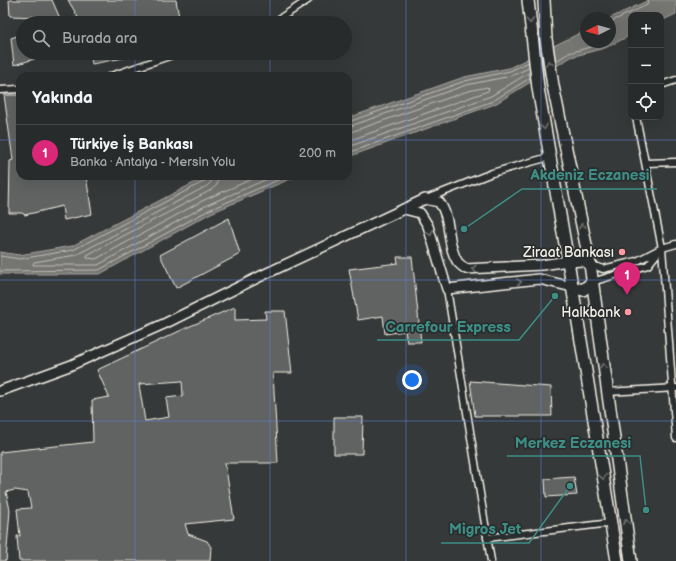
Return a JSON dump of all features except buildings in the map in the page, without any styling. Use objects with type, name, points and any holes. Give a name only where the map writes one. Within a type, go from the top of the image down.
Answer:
[{"type":"highway","points":[[528,0],[538,88],[617,561]]},
{"type":"highway","points":[[544,0],[546,40],[553,86],[590,264],[631,561]]},
{"type":"highway","points":[[568,261],[583,260],[590,264]]},
{"type":"highway","points":[[572,286],[583,290],[592,282]]},
{"type":"street","points":[[285,16],[308,0]]},
{"type":"street","points":[[123,72],[158,60]]},
{"type":"street","points":[[664,84],[676,80]]},
{"type":"street","points":[[0,90],[16,89]]},
{"type":"street","points":[[637,120],[662,248],[674,388],[676,438]]},
{"type":"street","points":[[0,391],[69,366],[166,323],[261,276],[425,199],[492,173],[549,157]]},
{"type":"street","points":[[646,163],[676,162]]},
{"type":"street","points":[[425,199],[438,202],[445,210],[450,239],[457,261],[466,269],[542,265],[568,261]]},
{"type":"street","points":[[404,209],[420,213],[428,226],[447,289],[491,561]]},
{"type":"street","points":[[590,264],[602,269],[637,261],[662,248],[676,244]]},
{"type":"street","points":[[592,282],[648,265],[662,248]]},
{"type":"street","points":[[447,289],[539,279],[572,286]]},
{"type":"street","points":[[607,392],[674,388]]},
{"type":"street","points":[[487,538],[611,523]]},
{"type":"water","points":[[649,0],[676,0],[676,14],[664,20],[664,12],[628,12],[628,36],[616,42],[616,15]]},
{"type":"water","points":[[580,33],[580,48],[605,48],[571,57],[495,104],[352,156],[352,117],[464,77],[509,68]]},
{"type":"water","points":[[199,180],[288,180],[211,213],[100,274],[0,274],[0,252],[19,255],[72,246]]},
{"type":"place","name":"Akdeniz Eczanesi","points":[[464,229]]},
{"type":"place","name":"Ziraat Bankası","points":[[622,252]]},
{"type":"place","name":"Türkiye İş Bankası","points":[[627,295]]},
{"type":"place","name":"Carrefour Express","points":[[555,296]]},
{"type":"place","name":"Halkbank","points":[[628,312]]},
{"type":"place","name":"Migros Jet","points":[[570,486]]},
{"type":"place","name":"Merkez Eczanesi","points":[[646,510]]}]
